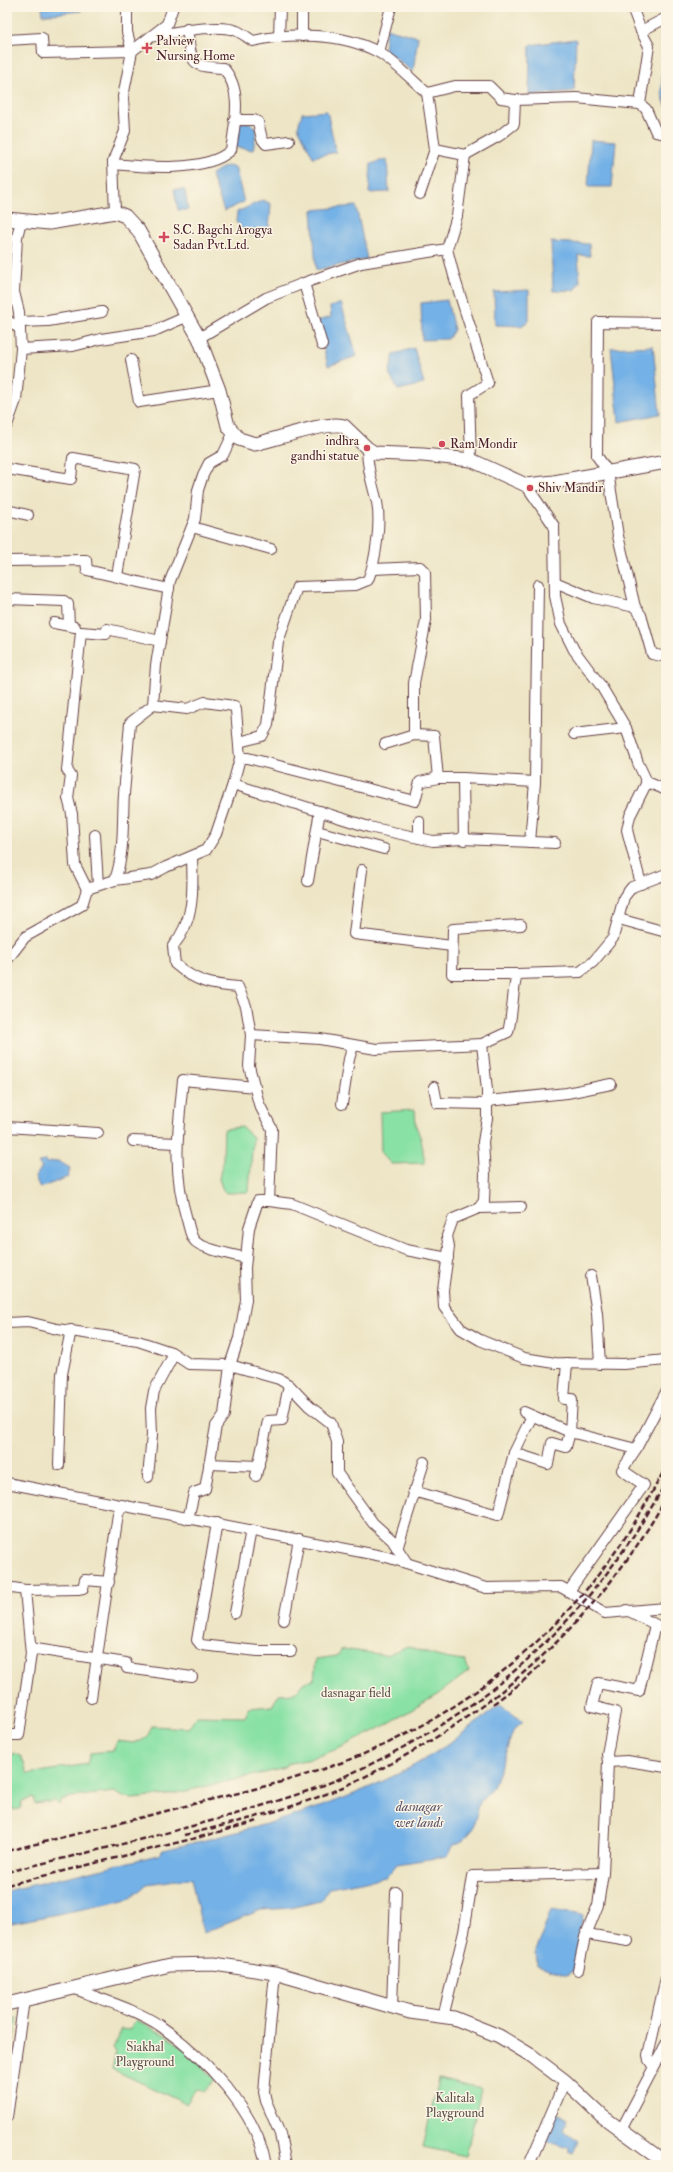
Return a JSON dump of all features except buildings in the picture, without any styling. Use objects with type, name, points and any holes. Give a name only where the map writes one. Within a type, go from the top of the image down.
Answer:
[{"type":"main road","points":[[7,220],[49,223],[115,212],[125,216],[138,230],[188,316],[199,338],[219,390],[224,416],[233,434],[247,443],[255,444],[314,428],[339,424],[344,426],[367,448],[375,453],[423,455],[471,460],[526,485],[536,485],[666,462]]},
{"type":"main road","points":[[7,2004],[170,1965],[214,1964],[275,1974],[410,2012],[454,2018],[499,2036],[532,2056],[565,2081],[602,2116],[666,2163]]},
{"type":"street","points":[[115,212],[113,164],[125,131],[123,97],[132,51],[127,32],[127,7]]},
{"type":"street","points":[[7,40],[42,38],[43,53],[132,51],[167,24],[172,7]]},
{"type":"street","points":[[278,37],[280,7]]},
{"type":"street","points":[[302,7],[302,36]]},
{"type":"street","points":[[379,52],[391,7]]},
{"type":"street","points":[[632,7],[648,46],[640,104]]},
{"type":"street","points":[[641,31],[666,18]]},
{"type":"street","points":[[150,37],[187,29],[236,30],[253,41],[278,37],[313,36],[359,44],[379,52],[427,93],[435,149],[420,194]]},
{"type":"street","points":[[113,164],[150,168],[201,163],[225,156],[231,150],[236,92],[230,76],[223,68],[198,65],[192,59],[187,29]]},
{"type":"street","points":[[427,93],[455,86],[489,86],[501,98],[515,100],[576,98],[640,104],[646,109],[656,132],[666,134]]},
{"type":"street","points":[[435,149],[465,155],[499,136],[514,124],[515,100]]},
{"type":"street","points":[[234,120],[254,120],[258,122],[262,139],[266,144],[289,141]]},
{"type":"street","points":[[465,155],[457,216],[448,248],[488,384],[469,395],[471,460]]},
{"type":"street","points":[[7,421],[16,400],[21,349],[20,325],[14,292],[17,237],[21,221]]},
{"type":"street","points":[[199,338],[266,298],[304,283],[360,263],[448,248]]},
{"type":"street","points":[[304,283],[322,345]]},
{"type":"street","points":[[7,320],[20,325],[48,322],[102,312]]},
{"type":"street","points":[[21,349],[73,346],[101,339],[154,331],[188,316]]},
{"type":"street","points":[[666,323],[598,322],[597,456],[608,472],[618,536],[635,607],[641,615],[652,654],[666,657]]},
{"type":"street","points":[[131,360],[138,402],[219,390]]},
{"type":"street","points":[[115,880],[121,862],[123,844],[124,794],[130,724],[153,705],[160,641],[168,589],[192,527],[202,475],[209,463],[223,455],[233,434]]},
{"type":"street","points":[[239,742],[262,736],[268,725],[278,642],[296,587],[356,585],[368,580],[373,569],[380,528],[377,503],[367,465],[367,448]]},
{"type":"street","points":[[7,469],[71,479],[73,458],[135,468],[117,576]]},
{"type":"street","points":[[526,485],[554,526],[554,596],[561,624],[574,650],[601,686],[626,728],[638,763],[647,782],[666,790]]},
{"type":"street","points":[[7,510],[28,515]]},
{"type":"street","points":[[192,527],[271,549]]},
{"type":"street","points":[[7,561],[86,560],[86,570],[168,589]]},
{"type":"street","points":[[373,569],[420,567],[425,572],[426,620],[414,683],[414,735]]},
{"type":"street","points":[[555,582],[593,598],[635,607]]},
{"type":"street","points":[[530,842],[535,782],[538,585]]},
{"type":"street","points":[[7,599],[64,601],[68,604],[69,625]]},
{"type":"street","points":[[54,623],[73,625],[81,632],[106,634],[106,630],[160,641]]},
{"type":"street","points":[[7,960],[25,937],[82,905],[87,889],[75,865],[72,814],[68,798],[71,776],[67,770],[81,632]]},
{"type":"street","points":[[87,889],[115,880],[151,875],[206,850],[216,834],[240,758],[236,710],[234,706],[205,702],[187,709],[153,705]]},
{"type":"street","points":[[574,734],[626,728]]},
{"type":"street","points":[[385,744],[414,735],[434,736],[438,778]]},
{"type":"street","points":[[240,758],[255,760],[415,801],[420,782],[438,778],[535,782]]},
{"type":"street","points":[[463,778],[464,840]]},
{"type":"street","points":[[641,884],[628,830],[630,816],[647,782]]},
{"type":"street","points":[[233,784],[369,827],[433,841],[464,840],[555,843]]},
{"type":"street","points":[[308,881],[320,811]]},
{"type":"street","points":[[419,821],[419,838]]},
{"type":"street","points":[[317,832],[384,849]]},
{"type":"street","points":[[95,835],[98,885]]},
{"type":"street","points":[[192,857],[193,896],[191,907],[180,937],[173,946],[175,964],[188,975],[210,984],[238,987],[246,1006],[251,1035],[249,1066],[259,1104],[272,1129],[269,1201]]},
{"type":"street","points":[[362,870],[354,934],[452,946]]},
{"type":"street","points":[[521,925],[453,929],[452,974],[580,972],[606,949],[613,938],[624,897],[632,886],[666,874]]},
{"type":"street","points":[[619,919],[666,932]]},
{"type":"street","points":[[251,1035],[320,1039],[376,1049],[482,1044],[508,1032],[512,1015],[513,990],[517,974]]},
{"type":"street","points":[[479,1208],[484,1201],[485,1174],[483,1142],[487,1103],[486,1072],[482,1044]]},
{"type":"street","points":[[342,1104],[349,1059],[353,1046]]},
{"type":"street","points":[[246,1258],[202,1246],[194,1240],[182,1202],[177,1176],[177,1144],[183,1080],[255,1087]]},
{"type":"street","points":[[434,1088],[437,1103],[487,1103],[567,1093],[611,1084]]},
{"type":"street","points":[[7,1127],[98,1133]]},
{"type":"street","points":[[133,1141],[177,1144]]},
{"type":"street","points":[[188,1520],[194,1493],[205,1489],[216,1426],[224,1415],[230,1365],[239,1338],[246,1300],[246,1258],[249,1228],[258,1201],[292,1204],[406,1250],[448,1258]]},
{"type":"street","points":[[521,1207],[479,1208],[453,1219],[447,1236],[449,1247],[443,1290],[444,1307],[461,1329],[480,1340],[524,1358],[567,1363],[600,1364],[624,1364],[666,1360]]},
{"type":"street","points":[[591,1276],[597,1313],[600,1364]]},
{"type":"street","points":[[7,1323],[28,1322],[138,1340],[174,1354],[189,1364],[230,1365],[279,1379],[289,1385],[308,1406],[332,1423],[336,1442],[337,1473],[373,1523],[392,1540],[407,1563]]},
{"type":"street","points":[[59,1465],[62,1374],[72,1330]]},
{"type":"street","points":[[148,1477],[152,1435],[151,1408],[154,1391],[174,1354]]},
{"type":"street","points":[[514,1453],[548,1464],[552,1443],[566,1447],[570,1432],[572,1399],[564,1399],[567,1363]]},
{"type":"street","points":[[209,1464],[258,1471],[268,1421],[282,1420],[289,1385]]},
{"type":"street","points":[[570,1591],[644,1485],[622,1470],[636,1449],[666,1392]]},
{"type":"street","points":[[414,1491],[498,1515],[514,1453],[528,1414],[570,1432],[636,1449]]},
{"type":"street","points":[[397,1549],[424,1462]]},
{"type":"street","points":[[7,1483],[122,1505],[188,1520],[217,1523],[387,1557],[486,1588],[561,1587],[605,1613],[666,1608]]},
{"type":"street","points":[[90,1698],[109,1582],[118,1514],[122,1505]]},
{"type":"street","points":[[217,1523],[197,1640],[201,1645],[258,1651],[291,1651]]},
{"type":"street","points":[[235,1613],[252,1530]]},
{"type":"street","points":[[284,1620],[299,1539]]},
{"type":"street","points":[[7,1589],[13,1588],[25,1590],[83,1588],[85,1580],[109,1582]]},
{"type":"street","points":[[7,1735],[19,1735],[31,1654],[25,1590]]},
{"type":"street","points":[[627,1610],[666,1630]]},
{"type":"street","points":[[578,1970],[586,1934],[598,1905],[603,1873],[608,1762],[607,1754],[616,1712],[592,1706],[598,1683],[639,1691],[655,1625]]},
{"type":"street","points":[[31,1654],[36,1649],[126,1663],[127,1668],[192,1677]]},
{"type":"street","points":[[608,1762],[627,1761],[666,1768]]},
{"type":"street","points":[[443,2017],[464,1932],[472,1876],[603,1873]]},
{"type":"street","points":[[392,2007],[396,1892]]},
{"type":"street","points":[[586,1934],[628,1941]]},
{"type":"street","points":[[275,1974],[264,2092],[280,2134],[286,2165]]},
{"type":"street","points":[[653,2066],[648,2055],[666,1978]]},
{"type":"street","points":[[72,1988],[128,2009],[159,2025],[204,2062],[222,2082],[254,2129],[266,2165]]},
{"type":"street","points":[[7,2118],[24,2000]]},
{"type":"street","points":[[621,2130],[653,2066],[666,2044]]},
{"type":"street","points":[[529,2165],[565,2081]]},
{"type":"green space","points":[[415,1110],[416,1126],[421,1139],[425,1163],[391,1164],[381,1153],[380,1112]]},
{"type":"green space","points":[[242,1127],[253,1137],[249,1192],[226,1193],[223,1190],[219,1179],[223,1159],[224,1129]]},
{"type":"green space","name":"dasnagar field","points":[[408,1646],[436,1656],[465,1661],[469,1671],[437,1695],[377,1730],[340,1748],[307,1760],[290,1763],[284,1768],[168,1795],[133,1799],[125,1798],[114,1792],[72,1797],[60,1800],[59,1805],[55,1801],[35,1804],[33,1798],[22,1801],[20,1809],[13,1810],[11,1803],[7,1804],[8,1761],[14,1753],[21,1756],[28,1774],[87,1764],[90,1753],[113,1751],[117,1741],[134,1743],[147,1737],[152,1726],[188,1728],[196,1716],[245,1717],[249,1708],[272,1706],[279,1694],[295,1693],[303,1683],[314,1680],[316,1659],[337,1656],[342,1649],[386,1655]]},
{"type":"green space","points":[[17,2018],[7,2075],[7,2020]]},
{"type":"green space","name":"Siakhal Playground","points":[[136,2020],[167,2036],[192,2054],[215,2080],[204,2092],[197,2088],[186,2104],[112,2069],[116,2052],[113,2048],[121,2029],[129,2030]]},
{"type":"green space","name":"Kalitala Playground","points":[[438,2079],[481,2089],[466,2156],[423,2147]]},
{"type":"water","points":[[42,7],[83,7],[81,11],[43,15]]},
{"type":"water","points":[[386,28],[418,37],[413,72],[384,49]]},
{"type":"water","points":[[666,37],[666,106],[662,93],[662,38]]},
{"type":"water","points":[[576,39],[574,91],[529,95],[530,45]]},
{"type":"water","points":[[327,111],[336,152],[313,157],[298,127],[302,113]]},
{"type":"water","points":[[235,122],[251,123],[257,129],[253,150],[234,147]]},
{"type":"water","points":[[591,140],[616,142],[612,187],[588,187]]},
{"type":"water","points":[[387,159],[389,192],[369,193],[371,164]]},
{"type":"water","points":[[226,166],[235,167],[244,202],[224,211],[211,174]]},
{"type":"water","points":[[174,189],[185,190],[188,210],[178,210]]},
{"type":"water","points":[[263,200],[271,204],[269,230],[250,236],[236,222],[237,212]]},
{"type":"water","points":[[356,206],[367,259],[316,270],[312,210]]},
{"type":"water","points":[[551,242],[589,244],[590,256],[578,255],[580,282],[574,290],[553,291]]},
{"type":"water","points":[[529,290],[529,321],[521,326],[495,325],[494,292]]},
{"type":"water","points":[[447,300],[454,330],[448,339],[422,340],[421,303]]},
{"type":"water","points":[[341,303],[357,356],[328,366],[317,321],[331,317],[330,307]]},
{"type":"water","points":[[653,346],[660,414],[619,422],[611,348]]},
{"type":"water","points":[[414,348],[424,384],[398,390],[389,374],[394,354]]},
{"type":"water","points":[[45,1160],[46,1163],[58,1161],[70,1168],[68,1177],[40,1188],[35,1177],[42,1167],[38,1164]]},
{"type":"water","name":"dasnagar wet lands","points":[[500,1705],[523,1721],[514,1729],[493,1787],[480,1802],[472,1830],[464,1840],[452,1846],[448,1856],[397,1864],[386,1877],[330,1888],[320,1901],[290,1908],[261,1910],[203,1933],[191,1878],[147,1884],[131,1898],[108,1904],[7,1924],[7,1891],[158,1855],[163,1850],[259,1826],[322,1806],[383,1781],[413,1766],[447,1745]]},
{"type":"water","points":[[551,1910],[583,1915],[574,1970],[567,1975],[537,1965],[536,1951]]},
{"type":"water","points":[[554,2111],[568,2119],[564,2129],[578,2141],[573,2154],[568,2152],[570,2149],[542,2139]]},
{"type":"railway","points":[[7,1851],[253,1789],[332,1766],[373,1750],[412,1731],[450,1709],[487,1684],[521,1656],[553,1626],[583,1593],[626,1537],[666,1467]]},
{"type":"railway","points":[[7,1872],[182,1829],[239,1813],[304,1792],[341,1778],[394,1752],[443,1724],[488,1692],[529,1658],[568,1620],[603,1578],[636,1532],[666,1482]]},
{"type":"railway","points":[[184,1835],[273,1812],[317,1798],[358,1780],[451,1728],[494,1697],[534,1663],[572,1626],[607,1586],[638,1544],[666,1498]]},
{"type":"railway","points":[[493,1704],[521,1683],[545,1661]]},
{"type":"railway","points":[[7,1885],[258,1821]]},
{"type":"place","name":"Palview Nursing Home","points":[[147,48]]},
{"type":"place","name":"S.C. Bagchi Arogya Sadan Pvt.Ltd.","points":[[164,237]]},
{"type":"place","name":"Ram Mondir","points":[[442,444]]},
{"type":"place","name":"indhra gandhi statue","points":[[367,448]]},
{"type":"place","name":"Shiv Mandir","points":[[530,488]]}]
